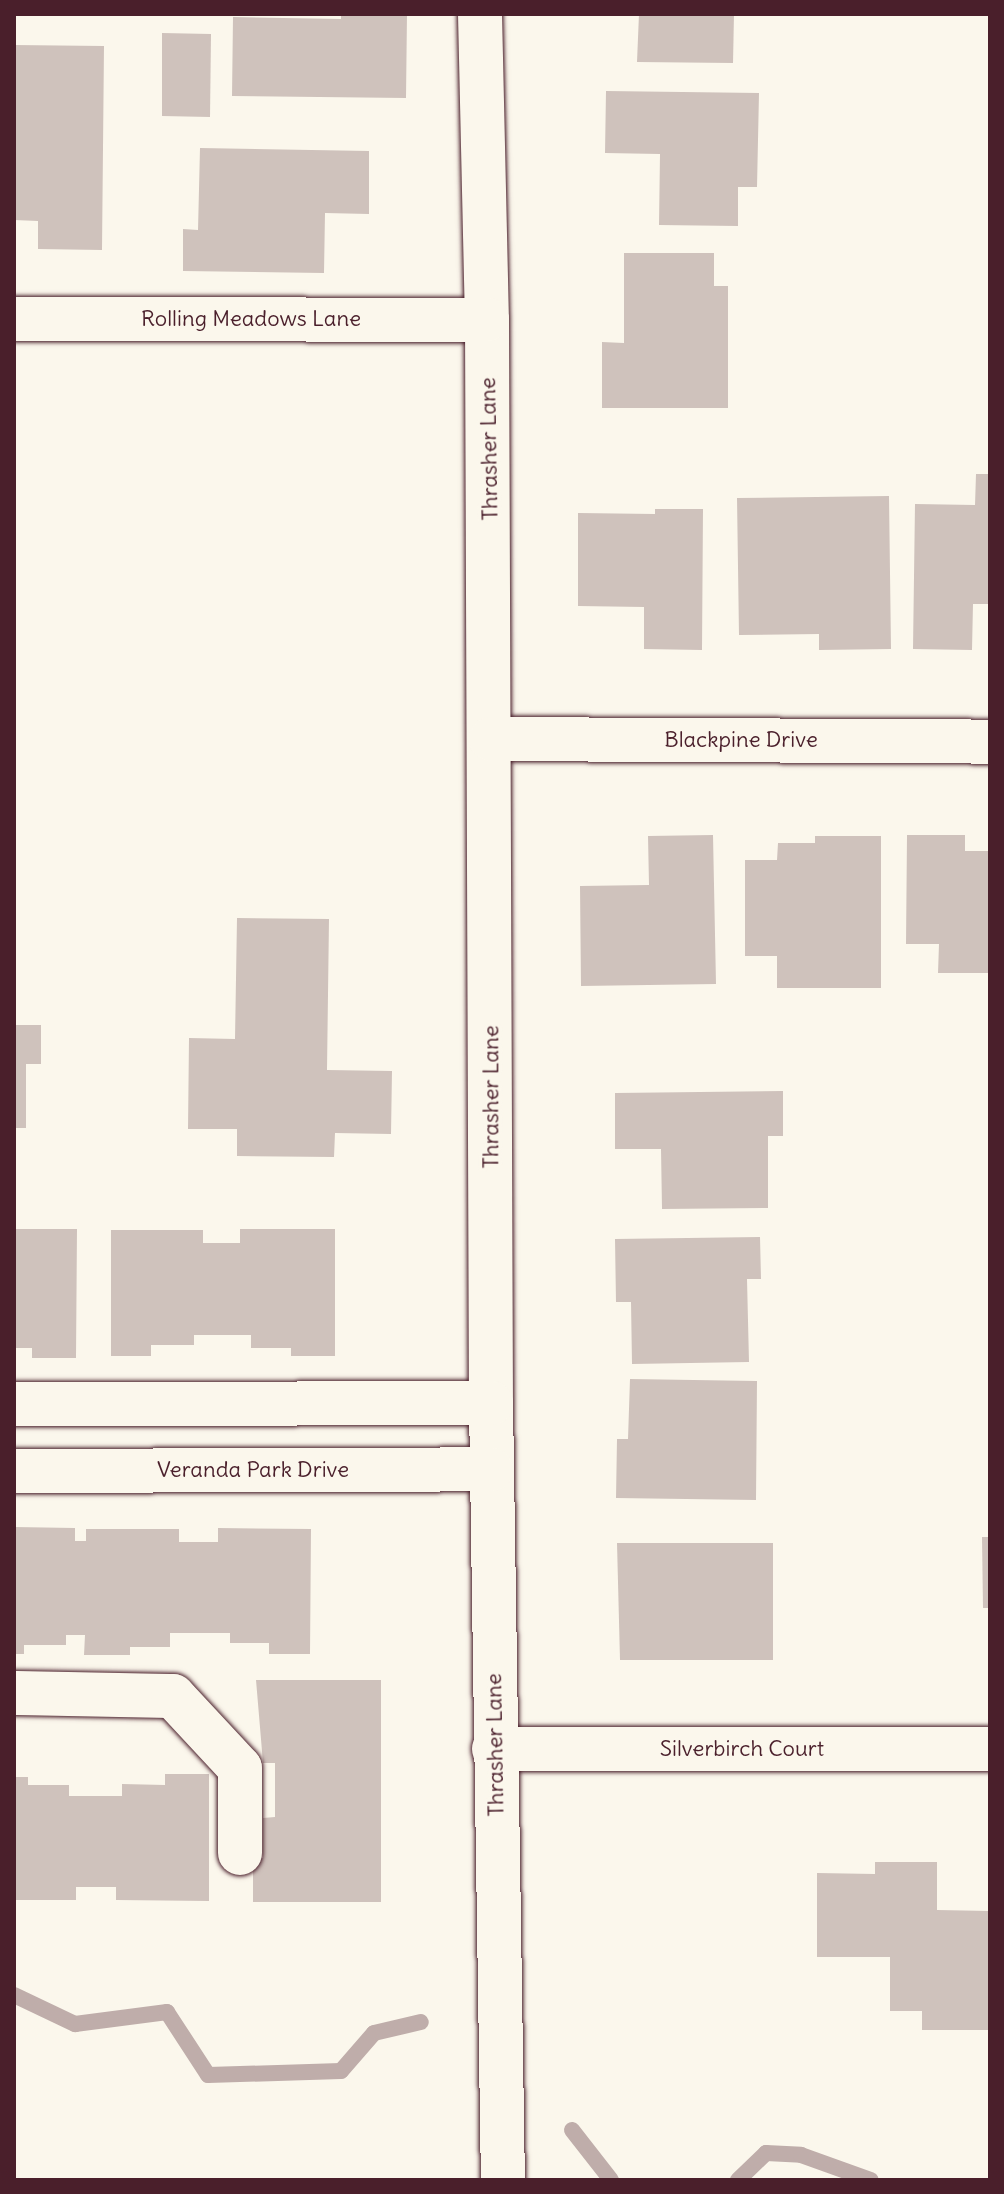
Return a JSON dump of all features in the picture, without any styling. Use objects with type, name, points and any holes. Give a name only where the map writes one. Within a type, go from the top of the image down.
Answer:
[{"type":"street","name":"Thrasher Lane","points":[[480,14],[491,739],[491,1469],[503,2180]]},
{"type":"street","name":"Rolling Meadows Lane","points":[[14,319],[487,320]]},
{"type":"street","name":"Blackpine Drive","points":[[491,739],[990,742]]},
{"type":"street","points":[[14,1404],[491,1403]]},
{"type":"street","name":"Veranda Park Drive","points":[[14,1471],[491,1469]]},
{"type":"street","points":[[14,1693],[173,1696],[240,1768],[240,1853]]},
{"type":"street","name":"Silverbirch Court","points":[[494,1749],[990,1749]]},
{"type":"building","points":[[341,14],[407,14],[406,98],[232,96],[233,17],[341,19]]},
{"type":"building","points":[[639,14],[734,14],[733,63],[637,62]]},
{"type":"building","points":[[162,33],[211,34],[210,117],[162,116]]},
{"type":"building","points":[[14,45],[104,46],[102,250],[38,249],[38,221],[14,220]]},
{"type":"building","points":[[606,91],[759,93],[757,187],[738,187],[738,226],[659,225],[660,154],[605,153]]},
{"type":"building","points":[[200,148],[369,151],[369,214],[325,213],[324,273],[183,271],[183,229],[198,230]]},
{"type":"building","points":[[624,253],[714,253],[714,286],[728,286],[728,408],[602,408],[602,342],[624,343]]},
{"type":"building","points":[[976,474],[990,474],[990,604],[973,604],[972,650],[913,649],[915,504],[975,505]]},
{"type":"building","points":[[889,496],[891,649],[819,650],[819,634],[739,635],[737,498]]},
{"type":"building","points":[[655,509],[703,509],[702,650],[644,649],[644,607],[578,606],[578,513],[655,514]]},
{"type":"building","points":[[713,835],[716,984],[581,986],[580,886],[649,885],[648,836]]},
{"type":"building","points":[[907,835],[965,835],[965,851],[990,851],[990,973],[938,973],[939,944],[906,944]]},
{"type":"building","points":[[815,836],[881,836],[881,988],[777,988],[777,956],[745,956],[745,860],[777,860],[778,843],[815,843]]},
{"type":"building","points":[[237,918],[329,919],[327,1070],[392,1071],[391,1134],[335,1133],[334,1157],[237,1156],[237,1129],[188,1129],[189,1038],[235,1039]]},
{"type":"building","points":[[14,1025],[41,1025],[41,1064],[26,1064],[26,1128],[14,1128]]},
{"type":"building","points":[[783,1091],[783,1136],[768,1136],[768,1208],[662,1209],[661,1149],[615,1149],[615,1093]]},
{"type":"building","points":[[14,1229],[77,1229],[76,1358],[32,1358],[32,1348],[14,1348]]},
{"type":"building","points":[[240,1229],[335,1229],[335,1356],[291,1356],[291,1348],[251,1348],[251,1335],[194,1335],[194,1345],[151,1345],[151,1356],[111,1356],[111,1230],[203,1230],[203,1243],[240,1243]]},
{"type":"building","points":[[760,1237],[761,1279],[747,1279],[749,1362],[632,1364],[631,1302],[616,1302],[615,1239]]},
{"type":"building","points":[[630,1379],[757,1381],[756,1500],[616,1498],[617,1439],[628,1439]]},
{"type":"building","points":[[14,1527],[75,1528],[75,1541],[86,1541],[86,1529],[179,1529],[179,1542],[218,1542],[218,1528],[311,1529],[310,1654],[269,1654],[269,1643],[230,1643],[230,1633],[170,1633],[170,1647],[130,1647],[130,1655],[84,1655],[85,1635],[66,1635],[66,1645],[24,1645],[24,1654],[14,1654]]},
{"type":"building","points":[[982,1537],[990,1537],[990,1608],[983,1608]]},
{"type":"building","points":[[617,1543],[773,1543],[773,1660],[620,1660]]},
{"type":"building","points":[[256,1680],[381,1680],[381,1902],[253,1902],[253,1858],[263,1858],[263,1818],[275,1817],[275,1763],[263,1763]]},
{"type":"building","points":[[165,1774],[209,1774],[209,1901],[116,1900],[116,1887],[76,1887],[76,1900],[14,1900],[14,1777],[28,1777],[28,1785],[69,1785],[69,1796],[122,1796],[122,1784],[165,1785]]},
{"type":"building","points":[[875,1862],[937,1862],[937,1910],[990,1911],[990,2030],[922,2030],[922,2011],[890,2011],[890,1957],[817,1957],[817,1873],[875,1874]]},
{"type":"waterway","points":[[14,1995],[75,2024],[167,2012],[208,2075],[341,2071],[374,2033],[421,2022]]},
{"type":"waterway","points":[[572,2130],[611,2180]]},
{"type":"waterway","points":[[738,2180],[766,2153],[801,2155],[871,2180]]}]
